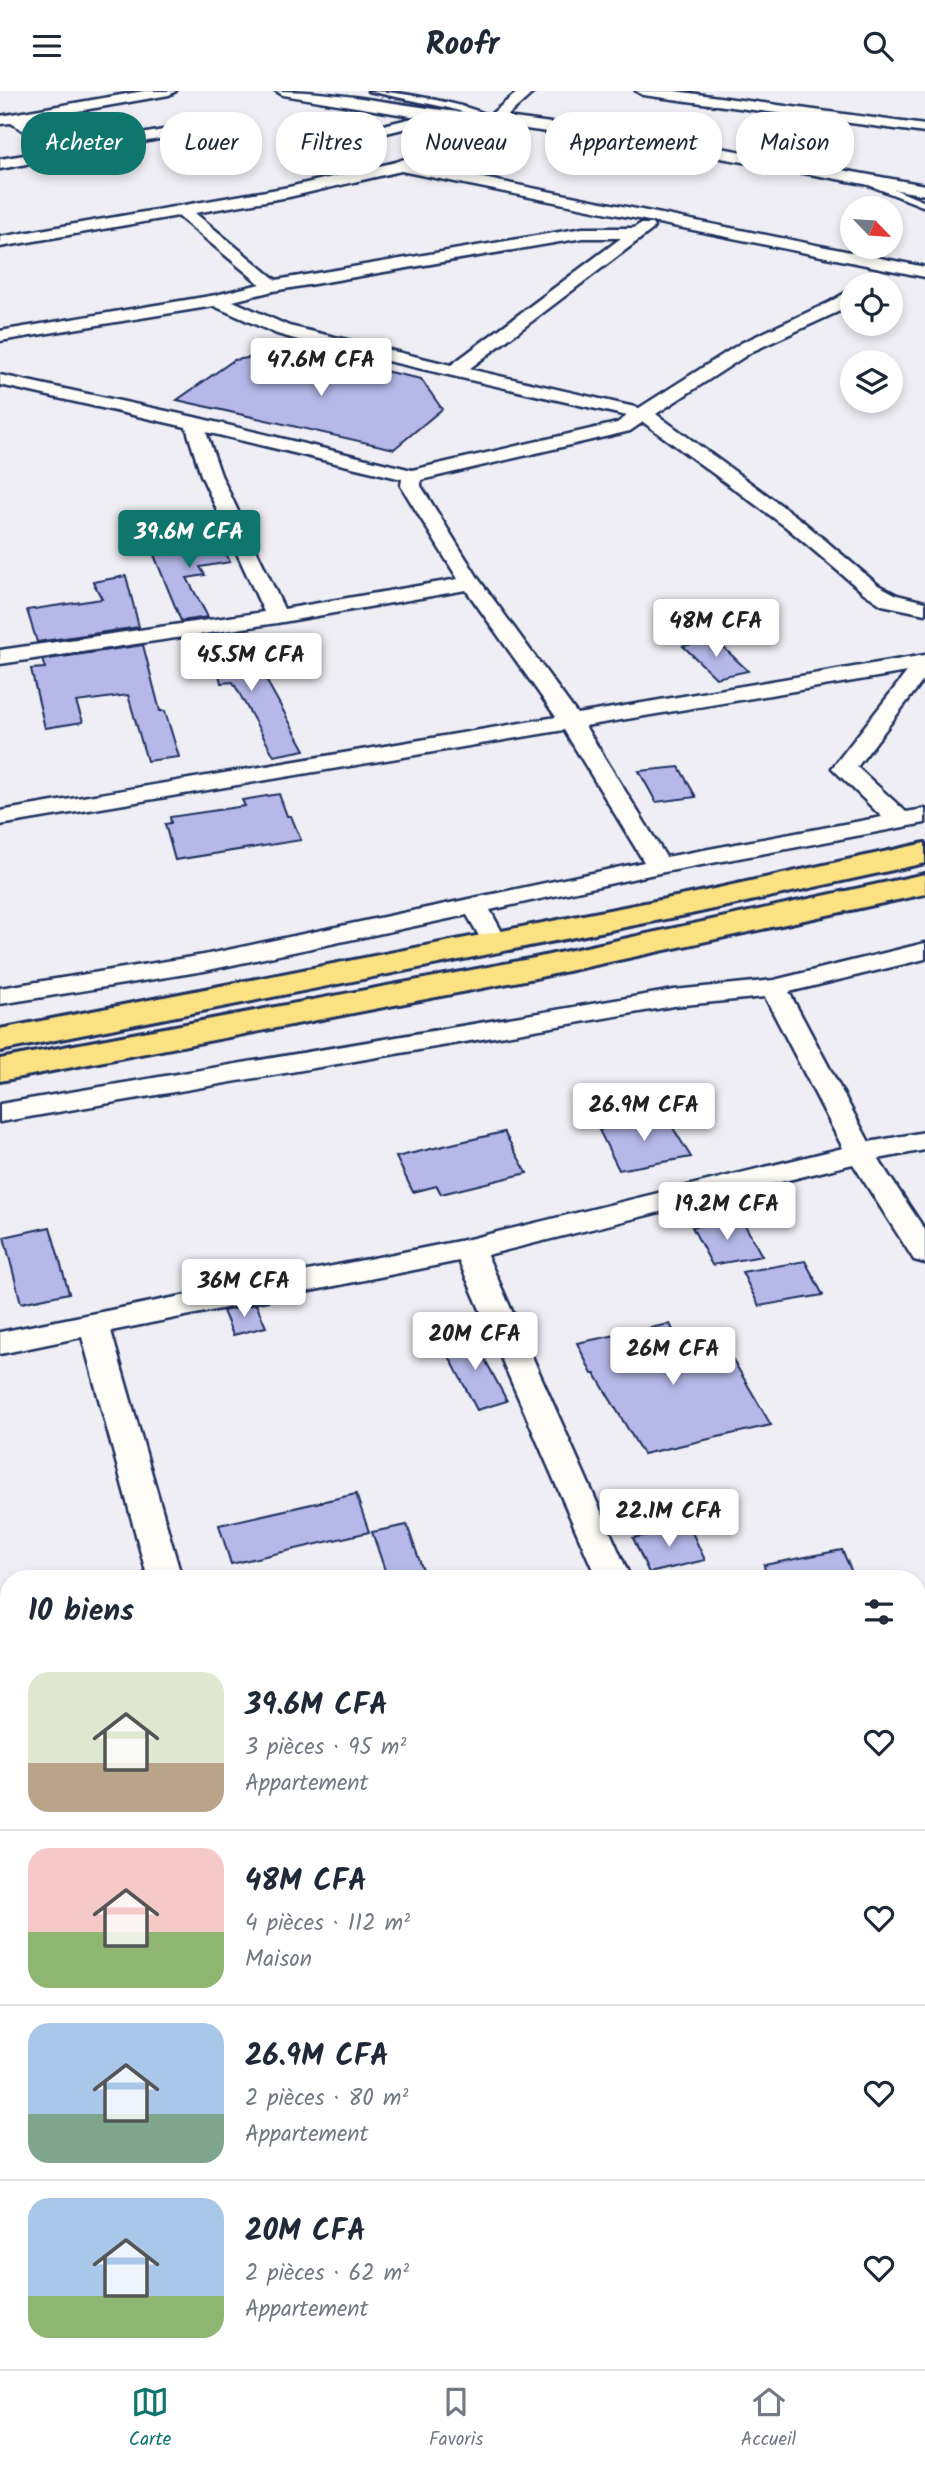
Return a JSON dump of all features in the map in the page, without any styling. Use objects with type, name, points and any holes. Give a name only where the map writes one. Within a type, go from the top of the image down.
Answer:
[{"type":"main road","points":[[0,1040],[691,904],[925,853]]},
{"type":"main road","points":[[0,1070],[535,968],[925,884]]},
{"type":"street","points":[[9,114],[48,112],[169,91]]},
{"type":"street","points":[[283,91],[417,112]]},
{"type":"street","points":[[504,112],[528,91]]},
{"type":"street","points":[[643,91],[925,129]]},
{"type":"street","points":[[734,104],[749,91]]},
{"type":"street","points":[[531,125],[671,144],[869,182],[925,190]]},
{"type":"street","points":[[0,233],[337,173],[401,155]]},
{"type":"street","points":[[0,164],[21,160]]},
{"type":"street","points":[[0,242],[346,180],[401,166]]},
{"type":"street","points":[[446,175],[925,272]]},
{"type":"street","points":[[181,210],[273,286]]},
{"type":"street","points":[[453,372],[660,218]]},
{"type":"street","points":[[0,336],[216,300],[273,286],[583,233],[638,233]]},
{"type":"street","points":[[876,273],[886,264]]},
{"type":"street","points":[[216,300],[294,333],[645,415],[793,523],[871,589],[890,600],[925,608]]},
{"type":"street","points":[[0,380],[194,423],[412,476],[616,430],[645,415],[735,354],[840,303]]},
{"type":"street","points":[[194,423],[211,475],[277,617]]},
{"type":"street","points":[[412,476],[411,486],[471,583],[570,720],[659,866]]},
{"type":"street","points":[[1,653],[277,617],[471,583]]},
{"type":"street","points":[[0,818],[925,662]]},
{"type":"street","points":[[899,819],[844,768],[925,662]]},
{"type":"street","points":[[0,996],[204,963],[659,866],[925,816]]},
{"type":"street","points":[[474,904],[495,943]]},
{"type":"street","points":[[0,1113],[674,998],[774,988],[925,951]]},
{"type":"street","points":[[774,988],[860,1153],[925,1253]]},
{"type":"street","points":[[0,1343],[469,1249],[860,1153],[925,1141]]},
{"type":"street","points":[[469,1249],[610,1570]]},
{"type":"street","points":[[94,1325],[162,1570]]},
{"type":"lane","points":[[371,91],[469,112]]},
{"type":"lane","points":[[869,182],[925,205]]},
{"type":"building","points":[[290,352],[310,378],[334,360],[421,379],[442,409],[394,449],[177,400],[234,360]]},
{"type":"building","points":[[209,534],[211,539],[219,538],[230,562],[200,567],[205,575],[187,578],[208,617],[181,621],[154,555],[170,552],[165,540]]},
{"type":"building","points":[[126,576],[139,627],[37,642],[27,610],[102,599],[93,582]]},
{"type":"building","points":[[217,635],[226,651],[246,649],[253,666],[258,665],[305,750],[274,756],[233,682],[221,683],[216,660],[198,662],[188,639]]},
{"type":"building","points":[[715,639],[748,671],[716,678],[683,646]]},
{"type":"building","points":[[143,645],[160,711],[165,711],[179,757],[147,761],[128,695],[76,702],[83,722],[45,728],[31,669],[45,668],[42,660]]},
{"type":"building","points":[[679,767],[696,797],[656,802],[639,771]]},
{"type":"building","points":[[279,794],[287,816],[291,816],[301,840],[175,860],[165,824],[171,823],[170,817],[245,806],[242,800]]},
{"type":"building","points":[[665,1115],[691,1157],[619,1170],[599,1130]]},
{"type":"building","points":[[504,1132],[527,1173],[441,1194],[437,1186],[413,1192],[396,1157]]},
{"type":"building","points":[[741,1218],[762,1256],[712,1265],[692,1227]]},
{"type":"building","points":[[50,1227],[69,1293],[21,1303],[4,1237]]},
{"type":"building","points":[[805,1261],[823,1295],[759,1306],[742,1272]]},
{"type":"building","points":[[256,1304],[266,1327],[233,1335],[223,1311]]},
{"type":"building","points":[[670,1324],[677,1338],[715,1329],[771,1425],[643,1454],[595,1374],[592,1374],[577,1343]]},
{"type":"building","points":[[472,1335],[507,1401],[477,1410],[442,1343]]},
{"type":"building","points":[[356,1494],[369,1532],[231,1564],[219,1525]]},
{"type":"building","points":[[407,1525],[423,1570],[385,1570],[372,1532]]},
{"type":"building","points":[[689,1526],[705,1560],[662,1570],[648,1570],[633,1538]]},
{"type":"building","points":[[842,1550],[851,1570],[765,1570],[764,1565]]}]
